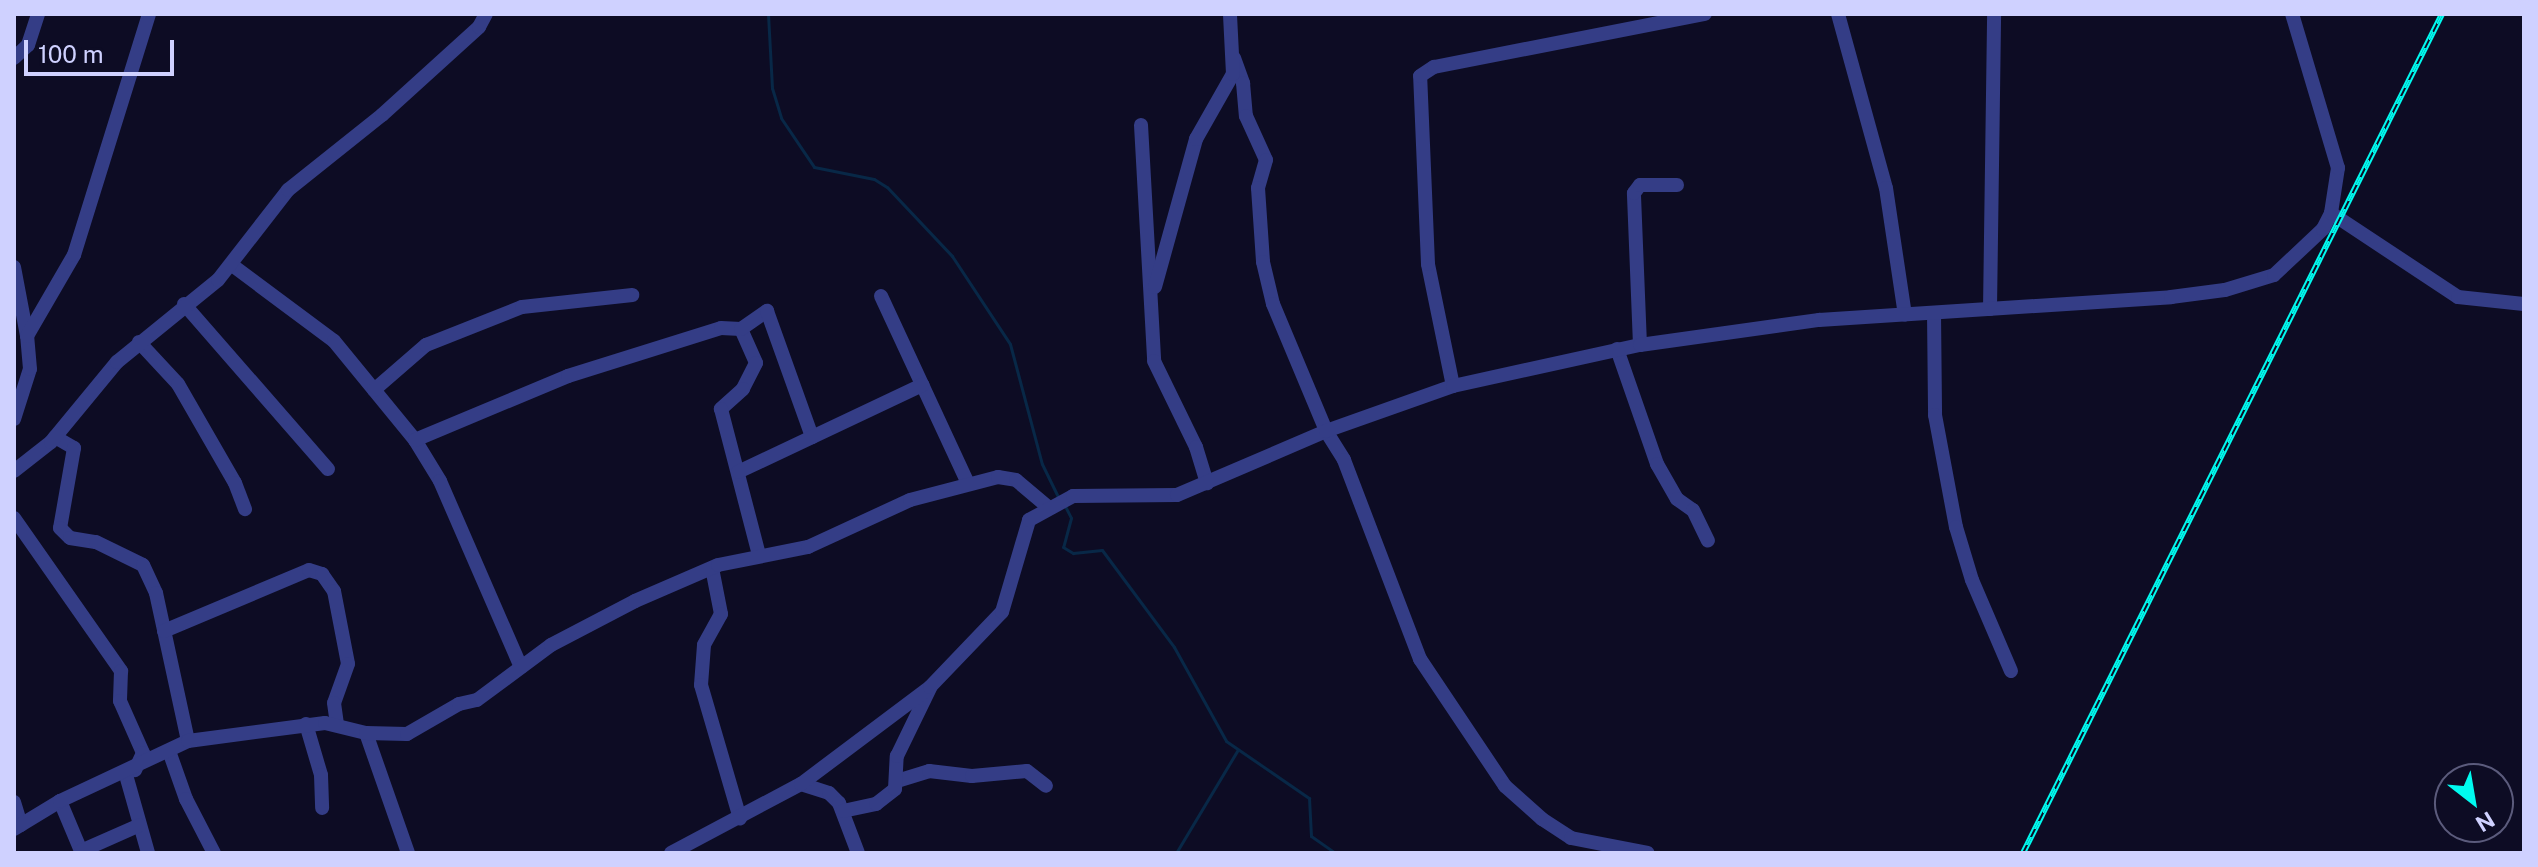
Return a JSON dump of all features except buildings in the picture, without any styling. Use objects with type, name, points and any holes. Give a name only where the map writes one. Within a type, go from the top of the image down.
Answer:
[{"type":"street","points":[[14,58],[28,45],[38,14]]},
{"type":"street","points":[[27,336],[74,255],[149,14]]},
{"type":"street","points":[[14,471],[55,437],[139,342],[232,265],[288,190],[382,115],[479,27],[486,14]]},
{"type":"street","points":[[1152,295],[1196,139],[1233,74],[1230,14]]},
{"type":"street","points":[[1453,386],[1428,264],[1420,76],[1434,67],[1705,14]]},
{"type":"street","points":[[1838,14],[1886,188],[1905,315]]},
{"type":"street","points":[[1990,309],[1994,14]]},
{"type":"street","points":[[671,853],[801,784],[930,687],[995,623],[1009,595],[1029,520],[1059,502],[1087,492],[1177,495],[1326,431],[1453,386],[1617,349],[1819,320],[2171,297],[2252,284],[2292,262],[2331,213],[2336,149],[2292,14]]},
{"type":"street","points":[[1234,58],[1243,83],[1246,116],[1266,160],[1258,188],[1263,262],[1273,304],[1326,431],[1344,460],[1420,659],[1505,786],[1571,838],[1648,853]]},
{"type":"street","points":[[1141,125],[1154,361],[1196,447],[1207,483]]},
{"type":"street","points":[[1640,345],[1634,193],[1640,185],[1677,185]]},
{"type":"street","points":[[2331,213],[2458,297],[2524,304]]},
{"type":"street","points":[[232,265],[311,320],[415,440],[440,481],[521,667]]},
{"type":"street","points":[[14,267],[30,369],[16,411]]},
{"type":"street","points":[[374,390],[426,345],[522,307],[632,295]]},
{"type":"street","points":[[881,296],[968,483]]},
{"type":"street","points":[[184,304],[328,469]]},
{"type":"street","points":[[415,440],[568,376],[721,328],[741,329],[767,311],[812,437]]},
{"type":"street","points":[[1934,313],[1935,415],[1956,527],[1972,580],[2011,671]]},
{"type":"street","points":[[741,329],[756,363],[743,389],[721,409],[759,555]]},
{"type":"street","points":[[139,342],[178,384],[235,483],[245,509]]},
{"type":"street","points":[[1617,349],[1657,464],[1677,499],[1693,510],[1708,541]]},
{"type":"street","points":[[738,472],[922,385]]},
{"type":"street","points":[[55,437],[74,448],[60,528],[70,538],[96,542],[143,565],[156,593],[188,741]]},
{"type":"street","points":[[14,802],[18,827],[60,801],[130,772],[188,741],[306,724],[337,724],[366,733],[407,734],[477,700],[521,667],[588,625],[712,568],[759,555],[808,547],[910,500],[968,483],[998,477],[1016,480],[1059,502]]},
{"type":"street","points":[[14,518],[121,671],[120,701],[143,753],[130,772],[148,853]]},
{"type":"street","points":[[712,568],[721,614],[704,645],[701,685],[740,818]]},
{"type":"street","points":[[164,631],[309,570],[322,574],[334,591],[348,664],[334,703],[337,724]]},
{"type":"street","points":[[897,781],[897,756],[930,687]]},
{"type":"street","points":[[306,724],[321,775],[322,808]]},
{"type":"street","points":[[366,733],[408,853]]},
{"type":"street","points":[[169,751],[186,799],[214,853]]},
{"type":"street","points":[[843,811],[876,804],[897,781],[929,771],[972,776],[1027,771],[1046,786]]},
{"type":"street","points":[[801,784],[829,793],[843,811],[858,853]]},
{"type":"street","points":[[60,801],[81,851],[140,825]]},
{"type":"waterway","points":[[768,14],[772,88],[781,118],[814,167],[874,179],[887,187],[952,256],[1010,344],[1042,464],[1058,497]]},
{"type":"waterway","points":[[1065,506],[1071,518],[1063,547],[1073,553],[1102,550],[1174,647],[1226,741],[1309,798],[1311,836],[1335,853]]},
{"type":"waterway","points":[[1176,853],[1237,751]]},
{"type":"railway","points":[[2023,853],[2442,14]]}]
